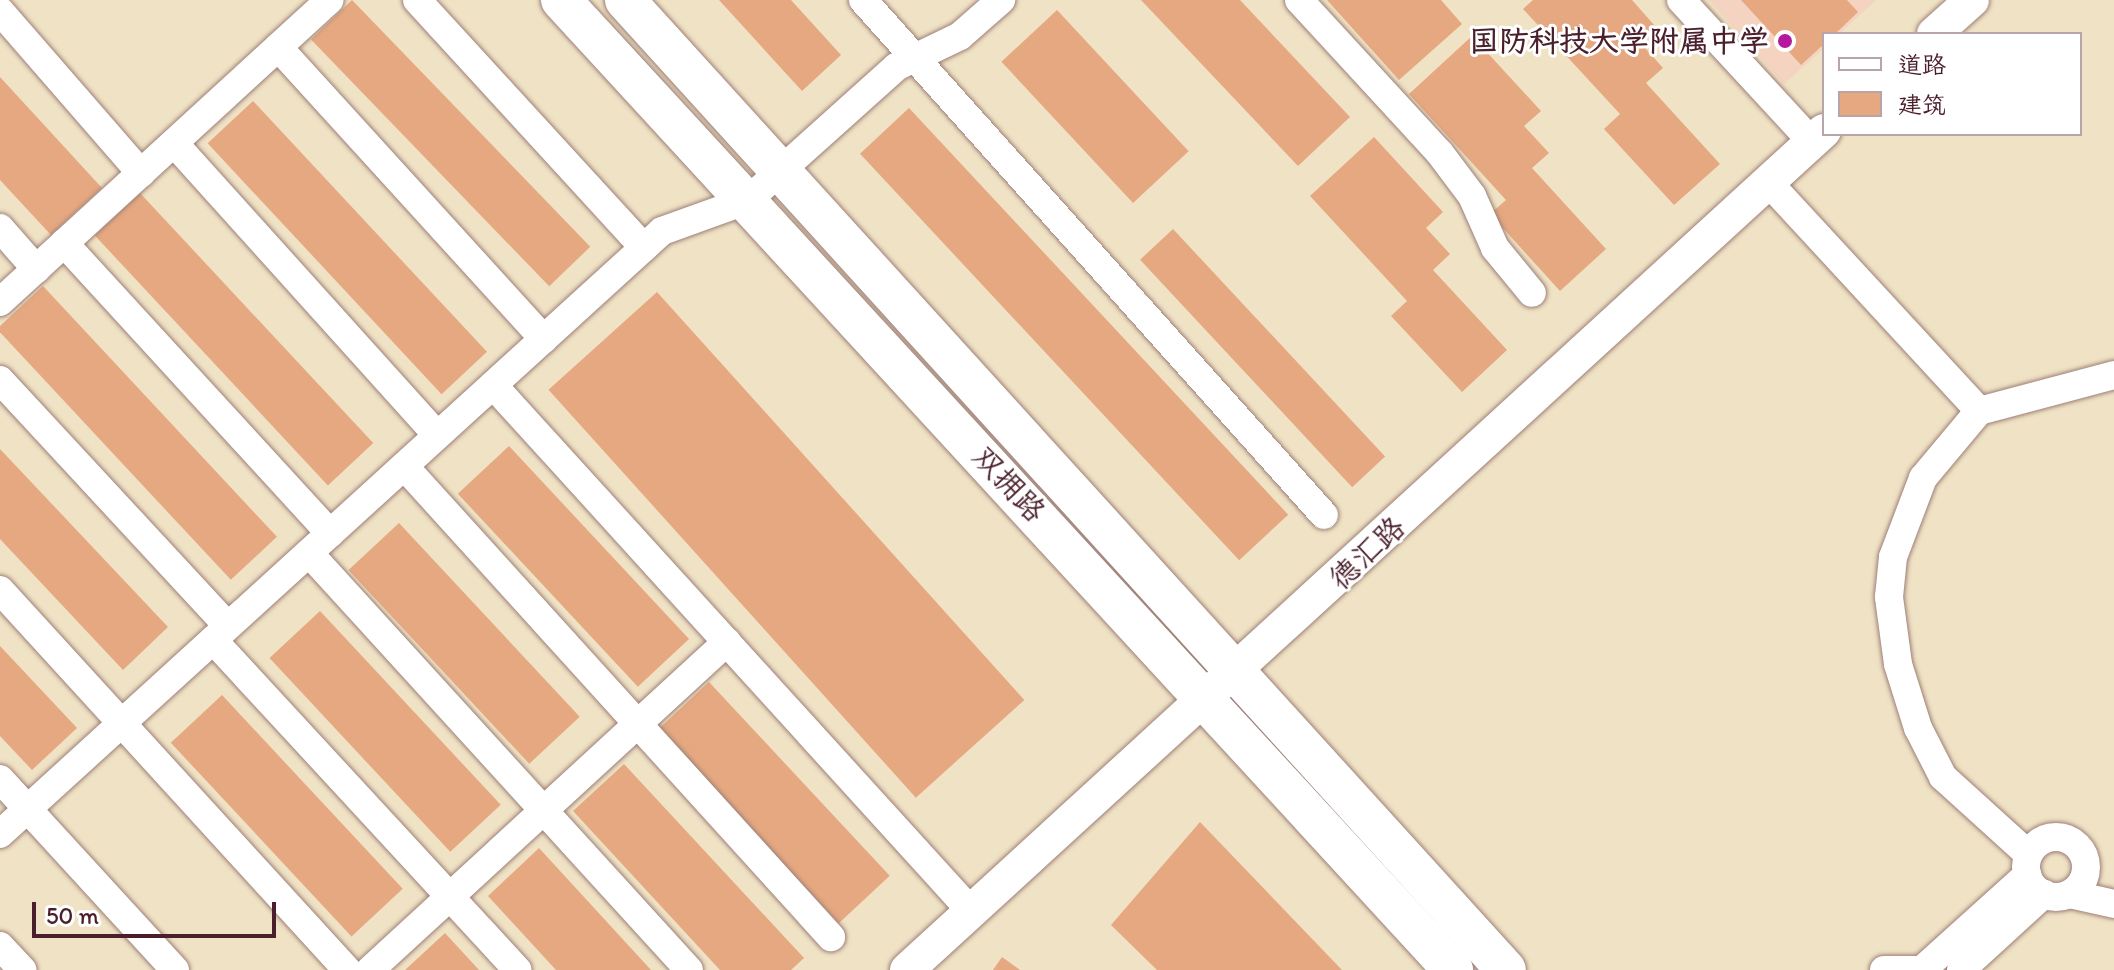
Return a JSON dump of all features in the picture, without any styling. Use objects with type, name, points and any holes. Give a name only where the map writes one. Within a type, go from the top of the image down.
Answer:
[{"type":"main road","name":"双拥路","points":[[561,0],[748,200],[1221,687],[1506,970]]},
{"type":"main road","name":"双拥路","points":[[625,0],[783,167],[1221,687],[1453,970]]},
{"type":"street","points":[[0,302],[329,0]]},
{"type":"street","points":[[417,0],[644,248]]},
{"type":"street","points":[[863,0],[1324,515]]},
{"type":"street","points":[[0,834],[644,248],[678,221],[748,200],[914,58],[960,36],[1001,0]]},
{"type":"street","points":[[1299,0],[1439,152],[1472,196],[1495,248],[1532,293]]},
{"type":"street","points":[[1681,0],[1818,137]]},
{"type":"street","points":[[1936,32],[1972,0]]},
{"type":"street","points":[[0,11],[141,173]]},
{"type":"street","points":[[278,47],[544,339]]},
{"type":"street","name":"德汇路","points":[[907,970],[1221,687],[1818,137]]},
{"type":"street","points":[[174,143],[437,435]]},
{"type":"street","points":[[1768,182],[1979,411]]},
{"type":"street","points":[[0,228],[36,269]]},
{"type":"street","points":[[64,243],[330,533]]},
{"type":"street","points":[[2114,375],[1979,411],[1923,478],[1893,557],[1889,597],[1918,728],[1943,777],[2003,826],[2044,871],[2114,902]]},
{"type":"street","points":[[0,380],[518,970]]},
{"type":"street","points":[[493,385],[971,911]]},
{"type":"street","points":[[404,466],[831,937]]},
{"type":"street","points":[[309,553],[542,813],[689,970]]},
{"type":"street","points":[[0,590],[347,970]]},
{"type":"street","points":[[370,970],[727,642]]},
{"type":"street","points":[[0,779],[175,970]]},
{"type":"street","points":[[1961,970],[2044,871],[2073,842],[2086,870],[2114,902]]},
{"type":"street","points":[[1884,970],[1922,970],[2044,871],[2086,870]]},
{"type":"street","points":[[0,946],[22,970]]},
{"type":"shaded area","name":"国防科技大学附属中学","points":[[1709,0],[1876,0],[1841,32],[1822,32],[1822,50],[1784,84]]},
{"type":"building","points":[[352,0],[590,247],[549,286],[311,40]]},
{"type":"building","points":[[719,0],[791,0],[841,55],[802,91]]},
{"type":"building","points":[[1141,0],[1240,0],[1350,117],[1298,166]]},
{"type":"building","points":[[1327,0],[1441,0],[1462,24],[1399,80]]},
{"type":"building","points":[[1533,0],[1632,0],[1655,26],[1639,41],[1663,68],[1646,83],[1720,164],[1674,205],[1604,129],[1620,114],[1523,9]]},
{"type":"building","points":[[1741,0],[1847,0],[1858,12],[1837,32],[1822,32],[1822,46],[1801,65]]},
{"type":"building","points":[[1057,10],[1189,151],[1133,203],[1001,62]]},
{"type":"building","points":[[1472,36],[1541,111],[1524,126],[1549,153],[1532,168],[1606,249],[1560,291],[1490,214],[1506,200],[1409,94]]},
{"type":"building","points":[[0,77],[102,188],[51,235],[0,180]]},
{"type":"building","points":[[253,101],[487,352],[442,394],[208,143]]},
{"type":"building","points":[[909,108],[1288,515],[1239,560],[860,154]]},
{"type":"building","points":[[1374,137],[1443,212],[1426,228],[1450,254],[1433,270],[1507,350],[1462,392],[1391,316],[1407,301],[1310,196]]},
{"type":"building","points":[[140,193],[373,443],[328,485],[95,235]]},
{"type":"building","points":[[1173,229],[1385,456],[1352,487],[1140,260]]},
{"type":"building","points":[[43,286],[277,537],[231,580],[0,332],[0,326]]},
{"type":"building","points":[[657,292],[1024,700],[916,798],[549,390]]},
{"type":"building","points":[[509,446],[689,639],[638,687],[458,494]]},
{"type":"building","points":[[0,449],[168,627],[123,670],[0,539]]},
{"type":"building","points":[[399,523],[580,717],[529,764],[349,570]]},
{"type":"building","points":[[320,611],[501,805],[450,852],[270,658]]},
{"type":"building","points":[[0,646],[77,728],[32,770],[0,736]]},
{"type":"building","points":[[709,682],[890,876],[839,924],[658,730]]},
{"type":"building","points":[[222,695],[403,889],[352,937],[171,743]]},
{"type":"building","points":[[624,764],[804,958],[791,970],[720,970],[573,811]]},
{"type":"building","points":[[1200,822],[1342,970],[1157,970],[1111,925]]},
{"type":"building","points":[[539,848],[651,970],[556,970],[488,896]]},
{"type":"building","points":[[445,933],[479,970],[405,970]]},
{"type":"building","points":[[1002,957],[1020,970],[993,970]]},
{"type":"place","name":"国防科技大学附属中学","points":[[1785,41]]}]
